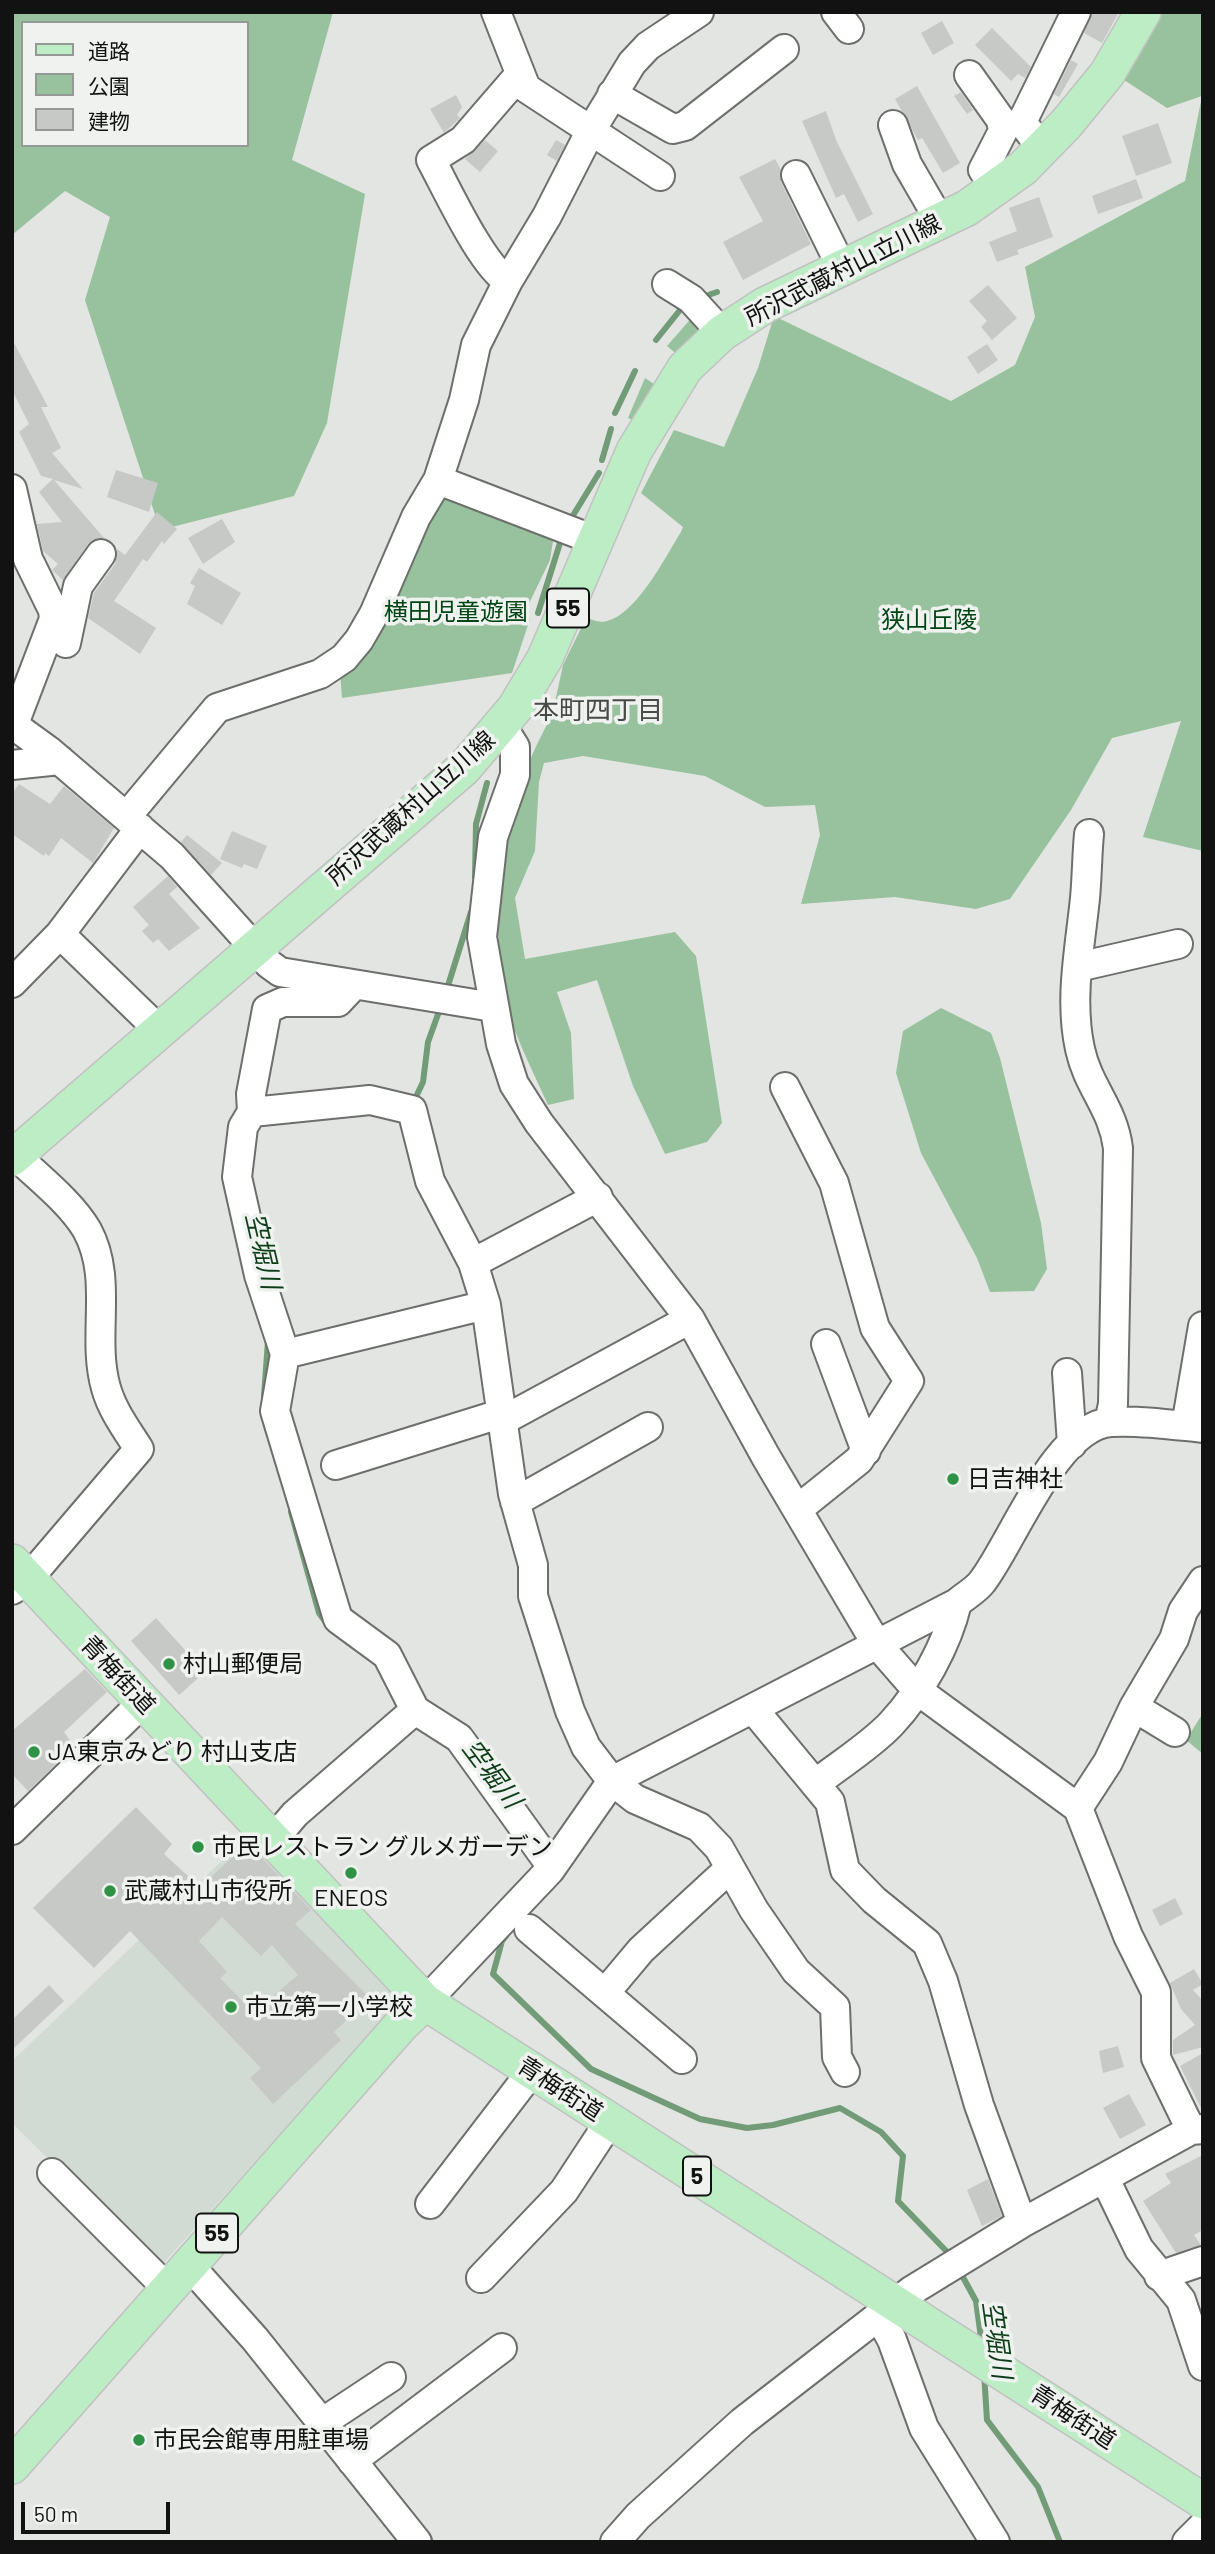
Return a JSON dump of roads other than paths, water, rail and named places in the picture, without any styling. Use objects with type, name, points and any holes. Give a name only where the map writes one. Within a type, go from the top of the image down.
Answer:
[{"type":"main road","name":"所沢武蔵村山立川線","points":[[13,1155],[464,768],[502,726],[545,658],[634,452],[656,411],[685,368],[722,333],[765,305],[967,208],[1023,168],[1107,74],[1143,12]]},
{"type":"main road","name":"青梅街道","points":[[18,1577],[143,1702],[425,2002],[610,2121],[887,2310],[982,2359],[1203,2501]]},
{"type":"main road","name":"55","points":[[12,2466],[402,2024],[425,2002]]},
{"type":"street","points":[[496,12],[526,88],[660,176]]},
{"type":"street","points":[[12,983],[60,934],[133,822],[217,708],[320,674],[344,658],[374,614],[416,517],[438,480],[464,400],[476,345],[508,281],[547,216],[612,94],[648,46],[699,12]]},
{"type":"street","points":[[1042,149],[1022,122],[1076,12]]},
{"type":"street","points":[[612,94],[673,129],[685,126],[784,49]]},
{"type":"street","points":[[508,281],[499,276],[476,241],[431,160],[463,140],[520,74]]},
{"type":"street","points":[[969,75],[1001,120],[1003,131],[983,170],[996,187]]},
{"type":"street","points":[[893,125],[907,164],[940,221]]},
{"type":"street","points":[[796,175],[842,268]]},
{"type":"street","points":[[667,284],[691,299],[722,333]]},
{"type":"street","points":[[438,480],[597,541]]},
{"type":"street","points":[[12,489],[28,559],[50,603],[54,619],[15,721]]},
{"type":"street","points":[[15,721],[56,665],[70,634],[70,617],[78,586],[101,554]]},
{"type":"street","points":[[15,721],[172,856],[280,972],[443,1001],[493,1007]]},
{"type":"street","points":[[502,726],[514,747],[515,775],[498,820],[489,858],[482,937],[493,1007],[514,1084],[539,1123],[690,1319],[876,1643],[917,1690],[1078,1808],[1128,1936],[1156,1992],[1156,2058],[1197,2130],[1022,2223],[887,2310],[742,2422],[638,2516],[615,2542]]},
{"type":"street","points":[[12,765],[60,760]]},
{"type":"street","points":[[1089,834],[1075,1020],[1080,1051],[1094,1087],[1115,1124],[1118,1148],[1113,1404],[1109,1422]]},
{"type":"street","points":[[60,934],[159,1030]]},
{"type":"street","points":[[1078,967],[1178,944]]},
{"type":"street","points":[[354,985],[338,1002],[283,1002],[267,1009],[251,1103],[243,1126],[237,1177],[260,1275],[285,1354],[275,1411],[338,1619],[387,1655],[410,1715],[459,1738],[519,1836],[548,1873]]},
{"type":"street","points":[[785,1087],[834,1183],[875,1328],[909,1381],[859,1460],[798,1510]]},
{"type":"street","points":[[251,1103],[370,1100],[412,1110],[430,1181],[473,1263],[486,1305],[500,1418],[515,1502],[533,1565],[533,1596],[570,1711],[586,1747],[612,1782],[635,1799],[699,1827],[719,1848],[754,1910],[796,1970],[835,2007],[837,2057],[845,2071]]},
{"type":"street","points":[[13,1155],[80,1219],[92,1240],[102,1285],[105,1388],[112,1405],[139,1449],[18,1577]]},
{"type":"street","points":[[473,1263],[597,1197]]},
{"type":"street","points":[[285,1354],[486,1305]]},
{"type":"street","points":[[336,1465],[500,1418],[690,1319]]},
{"type":"street","points":[[425,2002],[548,1873],[612,1782],[957,1603],[982,1583],[1020,1513],[1072,1444],[1092,1427],[1109,1422],[1194,1427],[1203,1326]]},
{"type":"street","points":[[826,1344],[866,1451]]},
{"type":"street","points":[[1067,1373],[1072,1444]]},
{"type":"street","points":[[515,1502],[648,1427]]},
{"type":"street","points":[[1078,1808],[1108,1762],[1134,1707],[1174,1639],[1183,1611],[1203,1581]]},
{"type":"street","points":[[815,1784],[890,1725],[917,1690],[951,1629],[957,1603]]},
{"type":"street","points":[[12,1830],[143,1702]]},
{"type":"street","points":[[1134,1707],[1175,1731]]},
{"type":"street","points":[[754,1710],[830,1802],[845,1870],[874,1900],[927,1943],[943,1981],[979,2105],[1022,2223]]},
{"type":"street","points":[[272,1841],[295,1814],[410,1715]]},
{"type":"street","points":[[605,1993],[641,1950],[730,1868]]},
{"type":"street","points":[[529,1929],[682,2059]]},
{"type":"street","points":[[430,2204],[532,2071]]},
{"type":"street","points":[[481,2278],[564,2191],[610,2121]]},
{"type":"street","points":[[52,2173],[178,2277],[323,2422],[417,2542]]},
{"type":"street","points":[[1105,2179],[1139,2249],[1181,2300],[1203,2366]]},
{"type":"street","points":[[1159,2276],[1203,2260]]},
{"type":"street","points":[[887,2310],[892,2340],[924,2428],[995,2542]]},
{"type":"street","points":[[352,2461],[502,2348]]},
{"type":"street","points":[[323,2422],[391,2377]]},
{"type":"waterway","name":"空堀川","points":[[700,298],[717,292]]},
{"type":"waterway","name":"空堀川","points":[[656,340],[684,305]]},
{"type":"waterway","name":"空堀川","points":[[615,413],[635,371]]},
{"type":"waterway","name":"空堀川","points":[[602,460],[611,429]]},
{"type":"waterway","name":"空堀川","points":[[569,522],[599,473]]},
{"type":"waterway","name":"空堀川","points":[[538,613],[560,543]]},
{"type":"waterway","name":"空堀川","points":[[475,877],[476,824],[487,783]]},
{"type":"waterway","name":"空堀川","points":[[446,992],[471,912]]},
{"type":"waterway","name":"空堀川","points":[[411,1098],[415,1099],[423,1082],[428,1042],[441,1006]]},
{"type":"waterway","name":"空堀川","points":[[264,1396],[268,1341]]},
{"type":"waterway","name":"空堀川","points":[[291,1512],[319,1613],[327,1624]]},
{"type":"waterway","name":"空堀川","points":[[506,1936],[502,1941],[493,1974],[591,2069],[700,2119],[747,2128],[773,2125],[840,2108],[881,2132],[903,2156],[898,2201],[952,2257]]},
{"type":"waterway","name":"空堀川","points":[[959,2270],[976,2301],[982,2345]]},
{"type":"waterway","name":"空堀川","points":[[984,2373],[987,2420],[1038,2487],[1060,2542]]},
{"type":"place","name":"日吉神社","points":[[953,1479]]},
{"type":"place","name":"村山郵便局","points":[[169,1664]]},
{"type":"place","name":"JA東京みどり 村山支店","points":[[34,1752]]},
{"type":"place","name":"市民レストラン グルメガーデン","points":[[198,1847]]},
{"type":"place","name":"ENEOS","points":[[351,1873]]},
{"type":"place","name":"武蔵村山市役所","points":[[110,1891]]},
{"type":"place","name":"市立第一小学校","points":[[231,2007]]},
{"type":"place","name":"市民会館専用駐車場","points":[[139,2440]]},
{"type":"district","name":"本町四丁目","points":[[598,710]]},
{"type":"park label","name":"横田児童遊園","points":[[456,612]]},
{"type":"park label","name":"狭山丘陵","points":[[929,620]]}]
